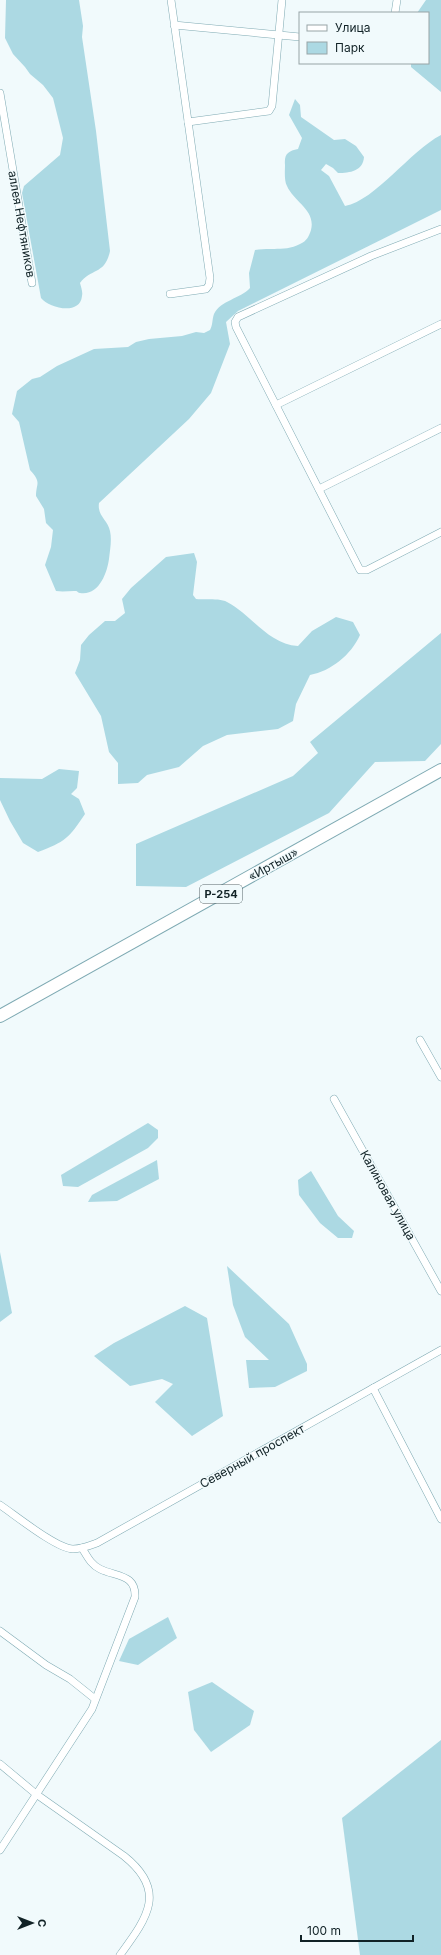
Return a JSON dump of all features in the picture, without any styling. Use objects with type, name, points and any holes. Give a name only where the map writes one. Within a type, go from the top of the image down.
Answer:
[{"type":"highway","name":"«Иртыш»","points":[[0,1016],[441,770]]},
{"type":"street","points":[[170,294],[206,289],[209,285],[210,278],[171,0]]},
{"type":"street","points":[[188,122],[269,111],[272,106],[282,0]]},
{"type":"street","points":[[395,12],[396,0]]},
{"type":"street","points":[[174,25],[299,37]]},
{"type":"street","name":"аллея Нефтяников","points":[[0,93],[32,283]]},
{"type":"street","points":[[441,229],[371,256],[238,318],[235,322],[236,327],[360,570],[367,570],[441,532]]},
{"type":"street","points":[[276,405],[441,324]]},
{"type":"street","points":[[320,489],[441,428]]},
{"type":"street","points":[[420,1040],[441,1077]]},
{"type":"street","name":"Калиновая улица","points":[[334,1099],[441,1291]]},
{"type":"street","name":"Северный проспект","points":[[0,1505],[59,1546],[72,1549],[82,1548],[97,1543],[441,1350]]},
{"type":"street","points":[[373,1388],[441,1519]]},
{"type":"street","points":[[0,1850],[92,1709],[133,1602],[135,1589],[130,1580],[100,1569],[91,1562],[82,1548]]},
{"type":"street","points":[[0,1631],[46,1665],[70,1679],[95,1699]]},
{"type":"street","points":[[0,1764],[36,1794],[124,1856],[142,1873],[150,1892],[149,1910],[120,1955]]},
{"type":"green space","points":[[6,0],[79,0],[83,26],[82,37],[96,131],[110,251],[105,264],[84,278],[80,283],[82,296],[80,302],[76,306],[70,308],[50,305],[41,298],[22,193],[24,186],[60,155],[63,138],[53,98],[43,85],[30,74],[13,54],[5,38]]},
{"type":"green space","points":[[426,0],[441,0],[441,92],[411,67],[411,64],[429,64],[429,12],[418,12]]},
{"type":"green space","points":[[295,99],[300,105],[301,117],[334,140],[345,139],[356,146],[364,157],[361,165],[351,172],[338,173],[326,164],[321,170],[329,176],[345,206],[357,202],[369,195],[429,142],[441,135],[441,210],[238,311],[226,322],[230,344],[211,393],[189,419],[99,503],[101,515],[109,527],[111,538],[108,565],[101,582],[92,591],[87,593],[80,593],[77,591],[56,591],[45,565],[51,547],[53,530],[46,523],[44,509],[36,496],[38,483],[34,474],[30,470],[19,422],[12,414],[17,391],[32,379],[40,377],[57,366],[94,349],[128,347],[136,342],[149,339],[182,336],[196,332],[204,333],[210,330],[214,314],[217,309],[246,292],[250,288],[249,273],[255,250],[289,248],[306,240],[311,230],[312,223],[310,217],[304,206],[290,192],[285,179],[285,158],[289,152],[298,149],[302,138],[289,115]]},
{"type":"green space","points":[[194,553],[197,562],[193,595],[196,599],[227,602],[269,635],[278,640],[287,644],[298,646],[312,631],[336,617],[353,622],[360,635],[351,649],[340,661],[325,670],[310,675],[296,704],[293,721],[278,729],[227,735],[203,746],[179,767],[147,775],[138,783],[118,784],[118,763],[109,752],[101,716],[75,673],[80,660],[81,645],[89,635],[105,621],[115,621],[125,613],[122,599],[131,588],[166,557]]},
{"type":"green space","points":[[441,633],[441,744],[425,761],[375,762],[329,813],[186,887],[136,886],[136,844],[293,776],[318,753],[310,742]]},
{"type":"green space","points":[[59,769],[79,771],[77,788],[71,794],[79,799],[85,814],[75,829],[66,838],[61,842],[38,852],[23,843],[10,821],[0,800],[0,778],[42,779]]},
{"type":"green space","points":[[148,1123],[158,1130],[158,1138],[148,1148],[78,1187],[63,1186],[61,1175]]},
{"type":"green space","points":[[157,1160],[159,1179],[117,1201],[88,1202],[92,1195]]},
{"type":"green space","points":[[311,1171],[338,1216],[354,1231],[352,1238],[338,1238],[320,1223],[299,1195],[298,1180]]},
{"type":"green space","points":[[0,1252],[12,1313],[0,1322]]},
{"type":"green space","points":[[227,1266],[289,1324],[307,1364],[307,1371],[275,1387],[249,1388],[246,1360],[269,1360],[245,1337],[233,1305]]},
{"type":"green space","points":[[185,1306],[207,1318],[223,1416],[192,1436],[155,1402],[173,1384],[162,1379],[130,1386],[94,1356],[114,1343]]},
{"type":"green space","points":[[168,1617],[177,1638],[138,1665],[119,1661],[129,1639]]},
{"type":"green space","points":[[212,1682],[254,1711],[250,1725],[211,1752],[194,1730],[188,1692]]},
{"type":"green space","points":[[441,1740],[441,1955],[360,1955],[342,1818]]}]
